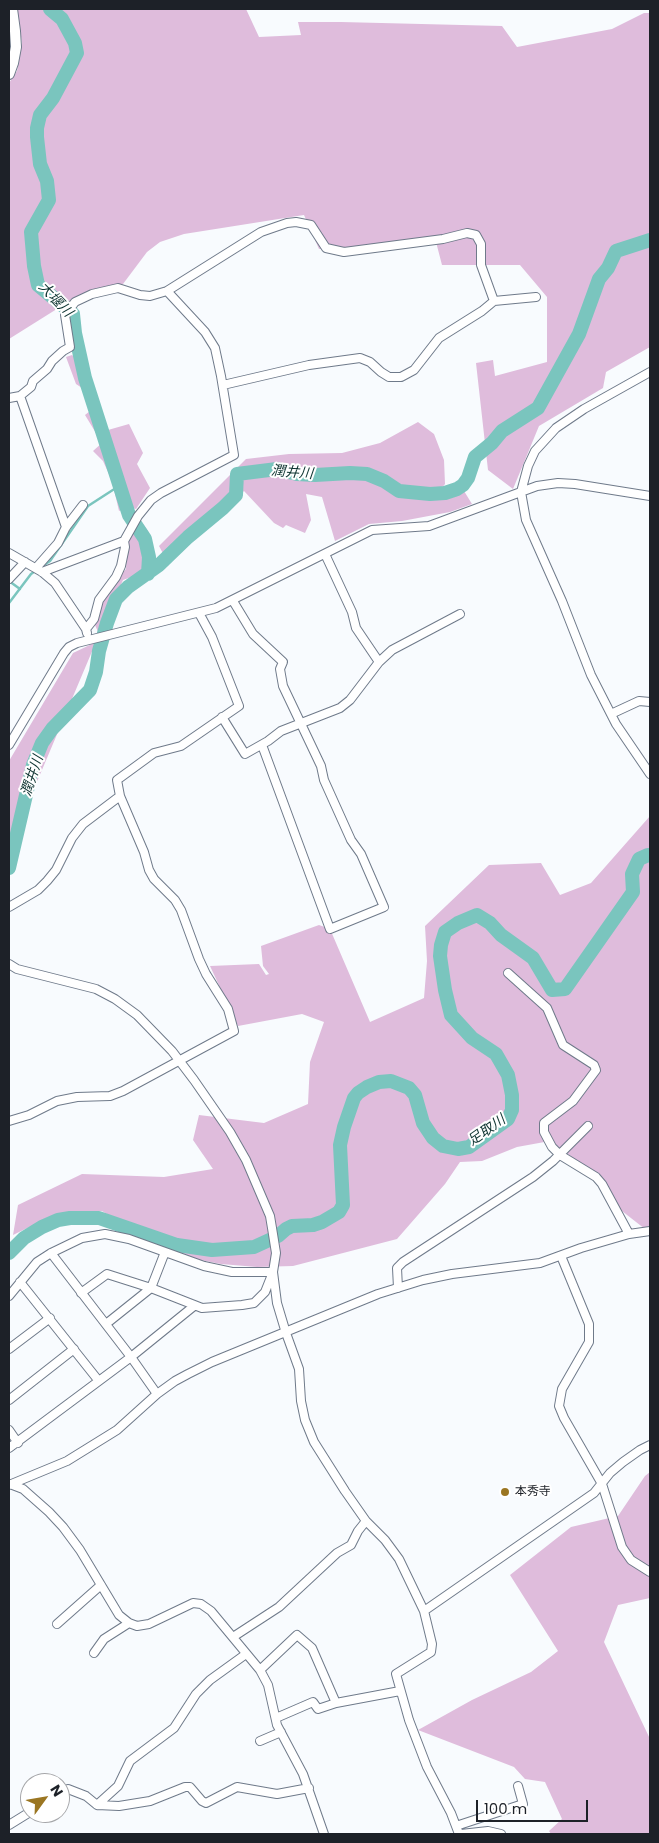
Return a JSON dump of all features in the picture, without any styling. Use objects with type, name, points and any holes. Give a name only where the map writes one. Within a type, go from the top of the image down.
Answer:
[{"type":"main road","points":[[9,74],[16,47],[12,9]]},
{"type":"street","points":[[9,12],[12,9]]},
{"type":"street","points":[[9,398],[20,396],[31,387],[33,381],[70,347],[65,315],[75,302],[92,294],[118,288],[150,296],[166,291],[261,232],[296,222],[311,226],[326,248],[344,252],[443,239],[467,233],[476,235],[481,244],[481,265],[494,302]]},
{"type":"street","points":[[86,629],[94,619],[99,600],[122,566],[124,541],[138,516],[161,493],[234,456],[215,348],[205,332],[166,291]]},
{"type":"street","points":[[223,385],[309,365],[360,358],[370,362],[381,372],[389,376],[401,377],[414,370],[439,338],[494,302],[536,297]]},
{"type":"street","points":[[650,372],[556,428],[536,451],[528,466],[521,492],[526,520],[562,601],[591,675],[631,748],[650,774]]},
{"type":"street","points":[[20,396],[66,527]]},
{"type":"street","points":[[9,745],[68,647],[91,639],[199,614],[233,601],[372,530],[429,526],[537,486],[558,483],[576,484],[650,496]]},
{"type":"street","points":[[39,570],[58,543],[66,527],[83,505]]},
{"type":"street","points":[[39,570],[124,541]]},
{"type":"street","points":[[9,553],[39,570],[55,583],[91,639]]},
{"type":"street","points":[[325,554],[352,612],[356,628],[378,662]]},
{"type":"street","points":[[11,577],[25,562]]},
{"type":"street","points":[[233,601],[253,634],[283,662],[280,669],[282,686],[320,766],[327,789],[351,840],[362,854],[384,907],[330,929],[262,745]]},
{"type":"street","points":[[9,1122],[29,1116],[58,1101],[77,1097],[110,1096],[180,1062],[234,1031],[228,1009],[206,974],[181,910],[175,900],[148,870],[144,852],[120,796],[117,780],[154,753],[181,746],[239,706],[212,637],[199,614]]},
{"type":"street","points":[[222,717],[245,754],[262,745],[281,731],[340,708],[350,700],[378,662],[400,645],[460,614]]},
{"type":"street","points":[[611,714],[639,701],[650,702]]},
{"type":"street","points":[[9,907],[38,890],[47,881],[56,870],[72,838],[83,824],[120,796]]},
{"type":"street","points":[[9,964],[17,970],[96,989],[115,999],[137,1015],[172,1051],[225,1124],[246,1160],[270,1216],[276,1253],[273,1272],[265,1292],[254,1303],[202,1308],[151,1288],[107,1274],[81,1293]]},
{"type":"street","points":[[508,973],[547,1008],[564,1046],[594,1065],[596,1070],[573,1101],[544,1123],[544,1132],[552,1147],[560,1155],[596,1177],[602,1184],[629,1234]]},
{"type":"street","points":[[398,1288],[397,1268],[403,1262],[533,1177],[560,1155],[588,1126]]},
{"type":"street","points":[[10,1484],[67,1461],[117,1430],[157,1394],[175,1381],[212,1362],[378,1294],[423,1280],[540,1263],[581,1248],[629,1234],[650,1231]]},
{"type":"street","points":[[9,1296],[37,1262],[82,1238],[105,1234],[129,1239],[204,1266],[232,1272],[273,1272]]},
{"type":"street","points":[[106,1324],[151,1288],[165,1252]]},
{"type":"street","points":[[51,1253],[157,1394]]},
{"type":"street","points":[[561,1256],[589,1324],[589,1342],[562,1389],[560,1406],[564,1418],[602,1484],[622,1547],[631,1560],[650,1572]]},
{"type":"street","points":[[273,1272],[277,1303],[300,1369],[301,1401],[305,1420],[314,1442],[327,1465],[366,1521],[386,1540],[399,1559],[424,1611],[432,1644],[431,1652],[396,1674],[400,1691],[427,1767],[460,1834],[488,1831],[501,1834]]},
{"type":"street","points":[[20,1282],[98,1380]]},
{"type":"street","points":[[9,1448],[131,1357],[194,1306]]},
{"type":"street","points":[[9,1349],[50,1318]]},
{"type":"street","points":[[9,1400],[74,1349]]},
{"type":"street","points":[[9,1430],[18,1443]]},
{"type":"street","points":[[424,1611],[594,1493],[623,1462],[650,1445]]},
{"type":"street","points":[[10,1484],[23,1489],[58,1522],[80,1550],[119,1615],[129,1623],[137,1626],[148,1624],[193,1603],[202,1604],[211,1612],[260,1670],[270,1689],[281,1732],[309,1788],[324,1834]]},
{"type":"street","points":[[233,1637],[279,1606],[336,1553],[351,1544],[366,1521]]},
{"type":"street","points":[[58,1624],[101,1584]]},
{"type":"street","points":[[94,1653],[104,1639],[129,1623]]},
{"type":"street","points":[[260,1670],[297,1635],[312,1648],[336,1703]]},
{"type":"street","points":[[97,1805],[118,1786],[130,1761],[134,1757],[174,1728],[196,1694],[210,1680],[246,1654]]},
{"type":"street","points":[[276,1718],[313,1702],[318,1710],[336,1703],[400,1691]]},
{"type":"street","points":[[260,1741],[281,1732]]},
{"type":"street","points":[[456,1826],[523,1804],[518,1786]]},
{"type":"street","points":[[70,1790],[86,1796],[97,1805],[119,1806],[150,1801],[185,1787],[190,1787],[206,1803],[237,1787],[277,1794],[309,1788]]},
{"type":"street","points":[[9,1825],[20,1818]]},
{"type":"shaded area","points":[[17,9],[246,9],[259,37],[301,35],[298,22],[502,26],[517,47],[612,29],[644,13],[650,13],[650,347],[606,372],[603,388],[539,426],[513,489],[488,470],[476,363],[493,360],[495,376],[547,362],[547,297],[520,265],[442,265],[436,242],[319,249],[304,215],[184,234],[160,242],[147,252],[123,284],[66,306],[49,293],[60,307],[9,339],[9,83],[17,71],[22,43]]},
{"type":"shaded area","points":[[72,355],[85,367],[108,430],[129,424],[143,453],[137,464],[150,488],[136,509],[128,507],[119,511],[112,481],[103,461],[93,451],[102,443],[85,415],[90,411],[82,388],[76,384],[66,357]]},
{"type":"shaded area","points":[[418,422],[434,434],[444,460],[445,484],[438,493],[464,491],[472,504],[450,512],[402,521],[369,524],[335,541],[322,497],[306,494],[311,520],[305,533],[286,525],[283,528],[274,523],[244,491],[210,525],[166,559],[159,546],[246,459],[289,454],[342,453],[380,443]]},
{"type":"shaded area","points":[[143,524],[148,531],[154,552],[152,565],[140,574],[123,580],[99,634],[95,625],[95,612],[107,589],[126,569],[127,546],[135,525]]},
{"type":"shaded area","points":[[96,642],[9,848],[9,761],[73,653]]},
{"type":"shaded area","points":[[650,816],[650,1231],[613,1204],[583,1165],[550,1141],[517,1147],[482,1161],[460,1162],[445,1184],[397,1239],[293,1266],[257,1267],[221,1264],[195,1259],[158,1246],[102,1211],[50,1217],[13,1235],[18,1205],[82,1174],[164,1177],[213,1169],[193,1140],[199,1115],[264,1123],[308,1104],[310,1062],[324,1022],[302,1014],[238,1026],[210,966],[259,964],[266,975],[269,974],[263,966],[261,946],[319,925],[330,929],[370,1022],[424,998],[427,961],[425,926],[489,865],[541,863],[560,895],[591,883]]},
{"type":"shaded area","points":[[650,1472],[650,1598],[618,1605],[604,1642],[650,1739],[650,1834],[551,1834],[549,1831],[562,1819],[545,1782],[525,1779],[514,1767],[418,1730],[472,1700],[531,1672],[558,1651],[510,1575],[571,1527],[618,1516],[645,1476]]},
{"type":"waterway","name":"大堰川","points":[[50,9],[62,19],[75,43],[77,53],[53,98],[40,115],[37,128],[40,164],[47,181],[49,200],[31,232],[34,266],[38,285],[73,314],[75,333],[85,378],[129,515],[145,539],[149,557],[148,574]]},
{"type":"waterway","name":"潤井川","points":[[9,868],[33,765],[42,743],[52,729],[90,690],[96,672],[99,651],[116,599],[128,587],[159,565],[236,495],[237,474],[277,469],[297,474],[367,474],[384,481],[399,491],[430,494],[445,493],[457,489],[468,478],[475,457],[492,443],[502,431],[538,408],[579,334],[599,279],[608,268],[616,251],[650,240]]},
{"type":"waterway","points":[[9,603],[31,574],[50,561],[88,506],[119,486]]},
{"type":"waterway","points":[[9,581],[20,589]]},
{"type":"waterway","name":"足取川","points":[[9,1253],[24,1238],[42,1227],[58,1220],[70,1218],[99,1218],[177,1245],[212,1250],[254,1247],[278,1236],[292,1226],[313,1225],[322,1222],[339,1212],[343,1205],[340,1145],[354,1098],[367,1087],[379,1082],[391,1081],[409,1088],[415,1095],[423,1123],[433,1138],[443,1146],[458,1149],[469,1147],[508,1119],[512,1110],[512,1095],[508,1075],[496,1054],[472,1038],[451,1015],[440,956],[445,932],[458,923],[477,915],[490,923],[501,935],[533,958],[552,990],[565,989],[633,892],[632,874],[639,859],[650,855]]},
{"type":"place","name":"本秀寺","points":[[505,1492]]}]
